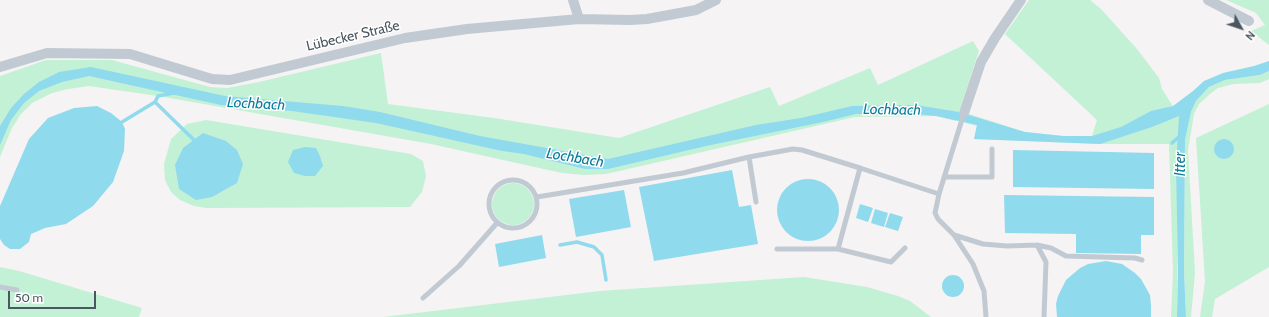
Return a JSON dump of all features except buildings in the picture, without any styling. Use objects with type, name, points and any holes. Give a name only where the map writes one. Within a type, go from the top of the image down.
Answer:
[{"type":"street","points":[[573,0],[579,19]]},
{"type":"street","name":"Lübecker Straße","points":[[0,67],[47,53],[130,54],[212,78],[230,80],[406,38],[467,29],[579,19],[647,19],[696,10],[716,0]]},
{"type":"street","points":[[962,117],[980,62],[1021,0]]},
{"type":"street","points":[[1208,0],[1250,21]]},
{"type":"lane","points":[[962,117],[939,194],[935,213],[938,219],[954,236],[973,264],[984,291],[986,317]]},
{"type":"lane","points":[[944,177],[992,177],[992,149]]},
{"type":"lane","points":[[537,197],[683,173],[749,157],[786,150],[802,150],[939,194]]},
{"type":"lane","points":[[749,157],[756,202]]},
{"type":"lane","points":[[838,249],[860,168]]},
{"type":"lane","points":[[515,179],[522,181],[534,190],[537,197],[537,205],[536,212],[532,219],[526,224],[512,228],[504,226],[498,222],[492,217],[489,210],[490,195],[494,188],[500,183],[515,179]]},
{"type":"lane","points":[[423,298],[459,266],[498,222]]},
{"type":"lane","points":[[954,236],[983,244],[1007,246],[1036,245],[1051,248],[1066,256],[1079,258],[1134,258],[1142,260]]},
{"type":"lane","points":[[1036,245],[1046,262],[1044,317]]},
{"type":"lane","points":[[777,248],[838,249],[891,262],[905,248]]},
{"type":"lane","points":[[0,287],[17,290]]},
{"type":"green space","points":[[1029,0],[1090,0],[1101,9],[1137,49],[1159,78],[1162,89],[1179,116],[1177,317],[1171,317],[1173,272],[1169,144],[1100,144],[974,139],[977,126],[966,123],[969,114],[1025,132],[1063,136],[1092,136],[1097,120],[1005,34]]},
{"type":"green space","points":[[1226,0],[1269,0],[1269,45],[1251,31],[1265,25],[1256,13]]},
{"type":"green space","points":[[973,41],[979,51],[956,121],[936,116],[855,117],[606,174],[584,175],[562,173],[431,144],[158,96],[89,86],[52,93],[32,103],[21,114],[12,128],[0,157],[0,76],[46,60],[112,60],[210,87],[227,88],[259,82],[381,53],[388,104],[494,118],[619,138],[770,87],[779,106],[870,68],[878,85]]},
{"type":"green space","points":[[1269,71],[1269,79],[1260,83],[1233,84],[1218,88],[1199,104],[1194,114],[1188,150],[1195,273],[1191,317],[1186,317],[1184,271],[1185,140],[1191,112],[1196,101],[1209,87],[1225,80],[1260,75]]},
{"type":"green space","points":[[1269,104],[1269,267],[1215,299],[1212,317],[1200,317],[1205,281],[1196,138]]},
{"type":"green space","points":[[206,120],[411,154],[423,161],[426,176],[422,192],[410,207],[206,208],[194,206],[180,200],[171,192],[165,180],[164,164],[171,139],[187,124]]},
{"type":"green space","points":[[513,183],[528,189],[534,204],[528,219],[513,225],[498,219],[492,204],[498,189]]},
{"type":"green space","points":[[0,267],[19,271],[142,308],[139,317],[0,317]]},
{"type":"green space","points":[[804,277],[867,287],[898,296],[910,301],[931,317],[383,317],[600,291]]},
{"type":"water","points":[[1269,61],[1269,71],[1260,75],[1225,80],[1209,87],[1196,101],[1191,112],[1185,140],[1184,271],[1186,317],[1177,317],[1178,270],[1176,166],[1179,116],[1152,127],[1100,144],[974,139],[977,125],[936,116],[914,114],[856,114],[706,146],[608,169],[585,169],[524,154],[502,151],[376,123],[292,111],[221,105],[89,76],[62,82],[39,91],[24,103],[11,120],[0,145],[0,126],[11,108],[24,94],[39,82],[59,72],[91,67],[225,96],[343,106],[380,112],[480,136],[608,159],[756,125],[801,118],[852,106],[916,105],[959,112],[1025,132],[1063,136],[1092,136],[1121,127],[1151,111],[1173,106],[1204,81],[1223,73]]},
{"type":"water","points":[[97,106],[111,113],[122,122],[125,129],[124,151],[113,182],[93,206],[66,224],[45,228],[31,234],[29,242],[20,249],[10,249],[4,245],[0,239],[0,206],[29,139],[48,118],[74,108]]},
{"type":"water","points":[[203,133],[226,141],[237,150],[243,164],[237,183],[212,197],[196,200],[179,189],[175,165],[183,148]]},
{"type":"water","points":[[1220,139],[1228,139],[1234,145],[1234,153],[1228,159],[1220,159],[1214,153],[1214,145]]},
{"type":"water","points":[[305,147],[316,148],[320,156],[323,166],[315,176],[305,176],[294,173],[288,162],[293,150]]},
{"type":"water","points":[[1013,150],[1154,153],[1154,189],[1013,187]]},
{"type":"water","points":[[732,170],[739,207],[751,205],[758,244],[654,261],[639,187]]},
{"type":"water","points":[[808,179],[820,182],[830,188],[836,198],[839,210],[836,222],[830,232],[820,238],[808,241],[796,238],[786,232],[780,222],[777,210],[780,198],[786,188],[796,182]]},
{"type":"water","points":[[624,190],[631,227],[576,237],[569,199]]},
{"type":"water","points":[[1004,195],[1154,197],[1154,235],[1141,235],[1141,254],[1076,253],[1076,234],[1005,233]]},
{"type":"water","points":[[860,204],[873,208],[868,222],[856,218]]},
{"type":"water","points":[[875,209],[888,213],[884,227],[871,223]]},
{"type":"water","points":[[890,213],[903,217],[898,231],[885,227]]},
{"type":"water","points":[[542,235],[546,258],[499,267],[495,244]]},
{"type":"water","points":[[1106,261],[1122,264],[1141,279],[1150,295],[1151,317],[1057,317],[1056,304],[1058,296],[1066,280],[1080,268],[1088,264]]},
{"type":"water","points":[[953,275],[961,278],[964,286],[961,294],[953,297],[945,294],[942,286],[945,278]]},
{"type":"waterway","points":[[122,122],[155,102],[158,96],[174,93]]},
{"type":"waterway","points":[[155,102],[194,140]]},
{"type":"waterway","points":[[1172,143],[1181,135]]},
{"type":"waterway","points":[[560,245],[577,242],[594,247],[602,255],[606,280]]},
{"type":"water label","name":"Lochbach","points":[[256,104]]},
{"type":"water label","name":"Lochbach","points":[[892,110]]},
{"type":"water label","name":"Lochbach","points":[[575,158]]},
{"type":"water label","name":"Itter","points":[[1181,164]]}]
